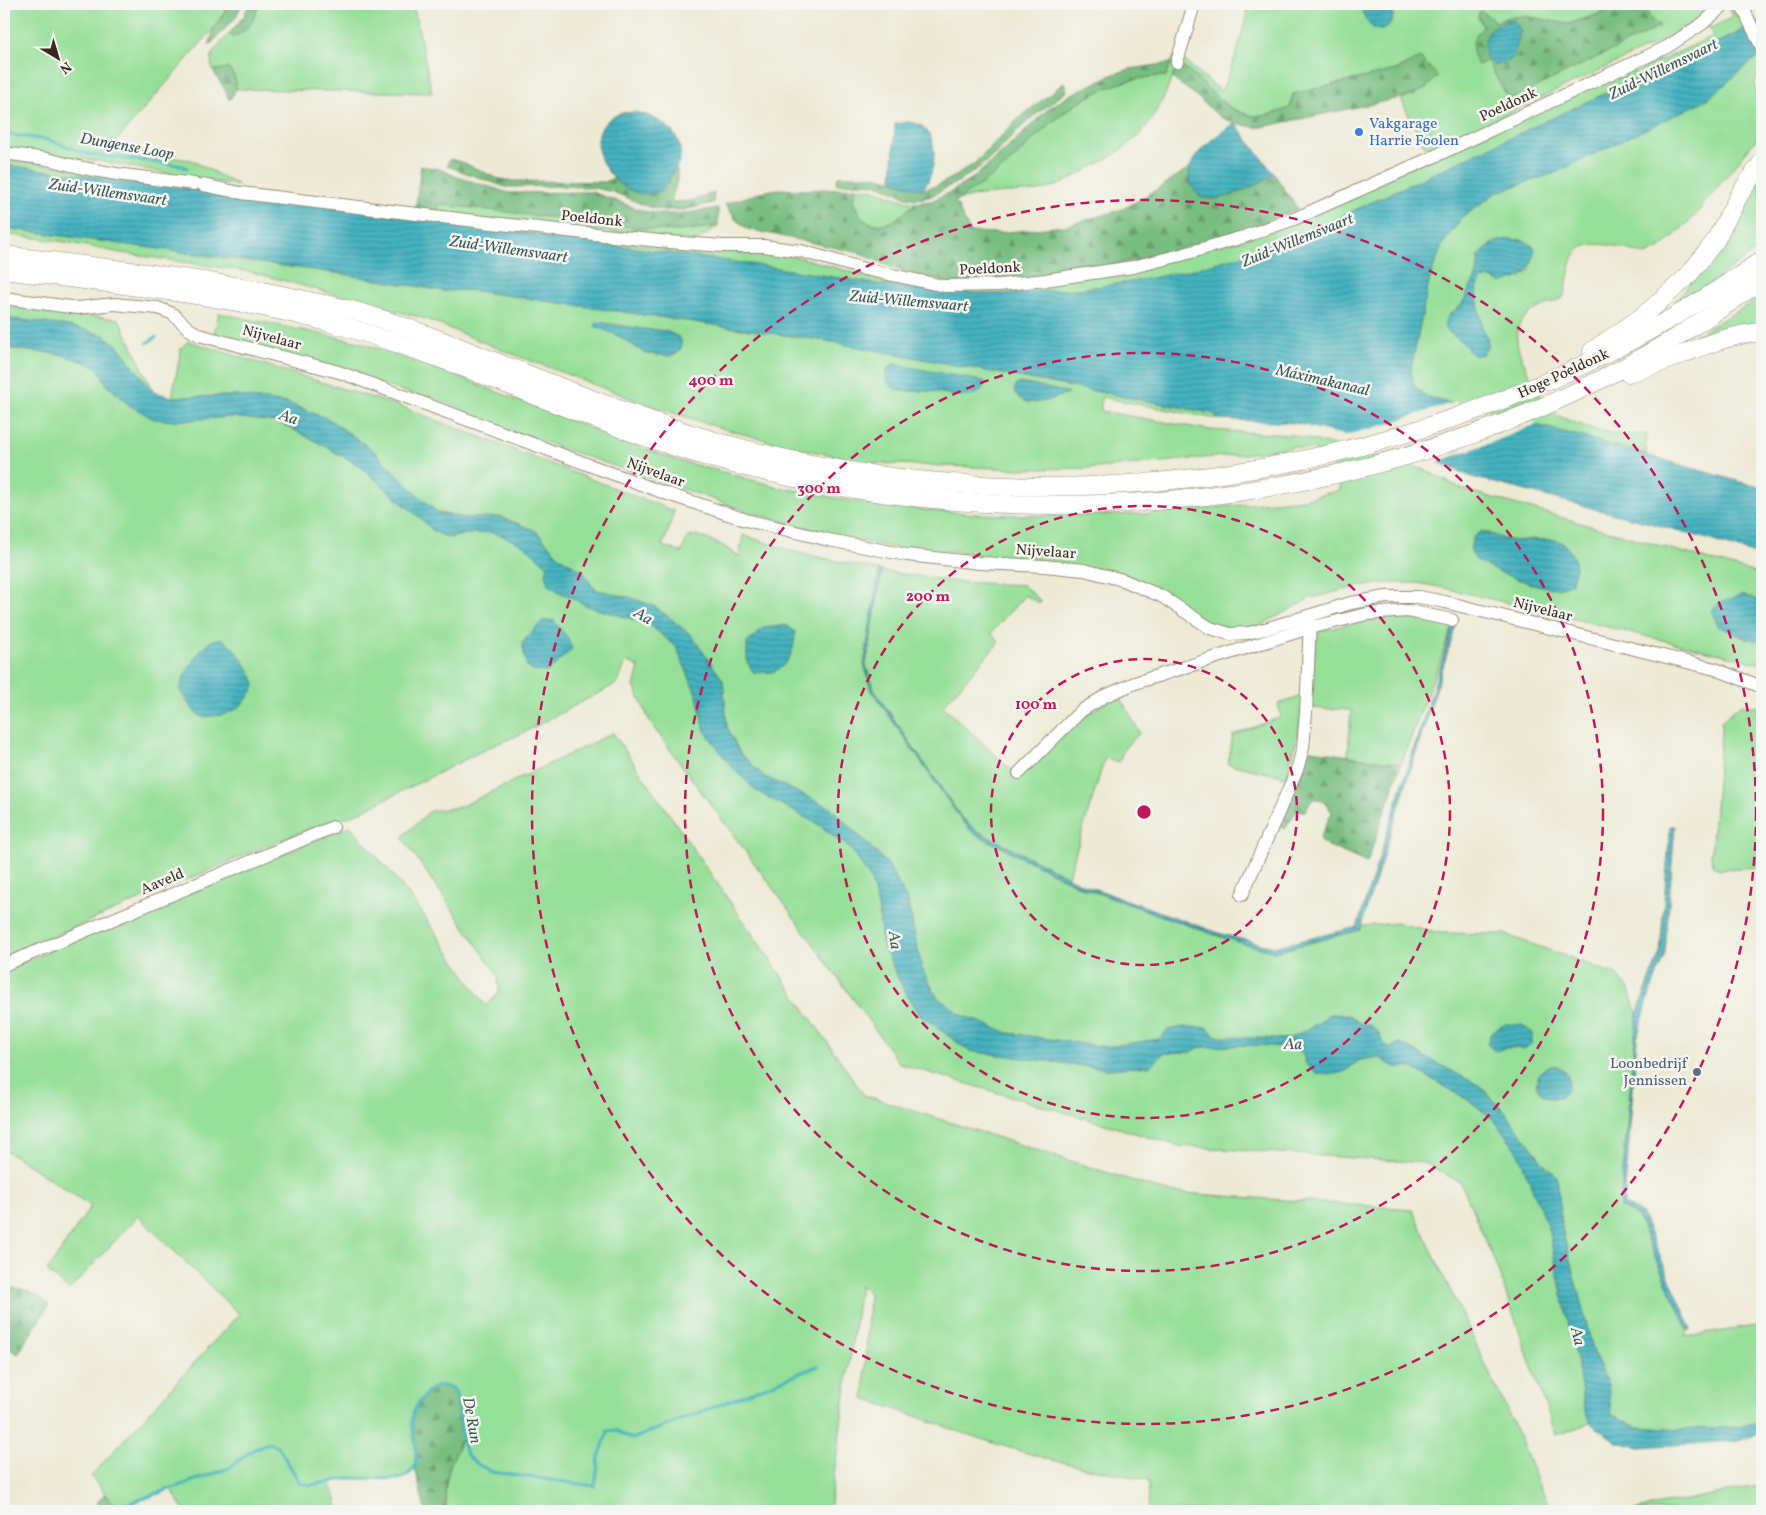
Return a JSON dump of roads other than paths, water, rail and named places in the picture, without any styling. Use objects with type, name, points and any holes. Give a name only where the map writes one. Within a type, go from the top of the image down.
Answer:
[{"type":"highway","points":[[1563,375],[1582,357],[1642,317],[1688,276],[1715,241],[1741,192],[1762,162]]},
{"type":"highway","points":[[4,255],[71,271]]},
{"type":"highway","name":"Hoge Poeldonk","points":[[71,271],[253,289],[358,312],[418,332],[648,420],[718,442],[810,464],[865,474],[965,485],[1072,488],[1137,484],[1250,470],[1347,449],[1438,423],[1511,397],[1563,375],[1659,326],[1762,260]]},
{"type":"highway","points":[[4,270],[71,271]]},
{"type":"highway","name":"Hoge Poeldonk","points":[[71,271],[208,296],[344,327],[413,348],[643,436],[714,459],[857,490],[901,496],[976,503],[1085,504],[1141,502],[1208,496],[1308,481],[1391,459],[1475,433],[1546,405],[1598,380],[1686,330],[1762,280]]},
{"type":"highway","points":[[1598,380],[1640,370],[1722,340],[1752,332],[1762,332]]},
{"type":"street","points":[[1177,62],[1194,4]]},
{"type":"street","name":"Poeldonk","points":[[4,153],[47,159],[116,174],[199,185],[241,193],[668,242],[723,246],[763,246],[801,251],[864,269],[944,286],[990,285],[1045,280],[1133,266],[1244,238],[1294,219],[1440,154],[1667,47],[1702,24],[1725,4]]},
{"type":"street","points":[[1741,4],[1762,48]]},
{"type":"street","name":"Nijvelaar","points":[[4,298],[81,308],[123,304],[166,311],[173,314],[199,336],[339,372],[652,488],[746,520],[829,540],[907,555],[980,563],[1084,570],[1123,580],[1161,596],[1210,628],[1230,634],[1248,633],[1265,629],[1351,603],[1386,597],[1418,597],[1445,602],[1715,669],[1762,687]]},
{"type":"street","points":[[1019,773],[1081,711],[1105,696],[1135,683],[1309,628],[1367,614],[1408,611],[1452,620]]},
{"type":"street","points":[[1242,895],[1297,770],[1303,748],[1309,674],[1309,628],[1312,614]]},
{"type":"street","points":[[1230,634],[1230,654]]},
{"type":"street","name":"Aaveld","points":[[4,965],[333,827]]},
{"type":"water","points":[[1362,4],[1391,4],[1392,23],[1382,30],[1373,28],[1364,18]]},
{"type":"water","points":[[1513,20],[1517,24],[1519,33],[1513,58],[1504,64],[1494,65],[1485,57],[1485,40],[1496,27]]},
{"type":"water","points":[[1762,21],[1762,56],[1753,60],[1708,99],[1555,173],[1497,192],[1463,217],[1442,245],[1430,277],[1411,368],[1415,386],[1430,398],[1576,435],[1762,488],[1762,556],[1684,532],[1472,477],[1432,459],[1360,438],[1295,423],[1217,419],[1216,415],[1211,413],[827,341],[469,290],[444,291],[343,274],[4,228],[4,165],[402,216],[944,292],[1000,294],[1089,288],[1186,271],[1248,254],[1329,222],[1696,51],[1738,34],[1739,31]]},
{"type":"water","points":[[634,112],[651,117],[667,126],[678,140],[680,158],[678,165],[666,185],[657,192],[642,194],[628,189],[615,179],[605,166],[599,151],[598,137],[604,124],[619,114]]},
{"type":"water","points":[[908,122],[923,127],[932,140],[934,148],[933,166],[923,189],[892,180],[895,124]]},
{"type":"water","points":[[1235,123],[1274,174],[1253,186],[1228,196],[1213,199],[1204,198],[1193,188],[1189,178],[1194,159],[1209,142]]},
{"type":"water","points":[[1508,239],[1524,240],[1535,248],[1531,264],[1523,276],[1502,283],[1491,278],[1481,280],[1476,291],[1482,327],[1488,341],[1487,348],[1483,354],[1475,356],[1469,352],[1466,345],[1445,329],[1445,321],[1450,314],[1461,306],[1477,275],[1479,255],[1495,242]]},
{"type":"water","name":"Aa","points":[[4,318],[69,326],[104,335],[117,345],[154,392],[172,397],[236,396],[288,403],[330,420],[373,450],[438,513],[467,518],[501,517],[536,531],[561,558],[584,572],[592,586],[597,590],[632,598],[656,607],[691,635],[723,680],[727,727],[740,753],[765,777],[831,808],[887,863],[907,899],[922,969],[937,997],[962,1015],[1008,1033],[1106,1047],[1159,1039],[1168,1030],[1182,1027],[1207,1027],[1215,1036],[1289,1039],[1319,1023],[1329,1014],[1341,1014],[1351,1016],[1359,1023],[1372,1026],[1379,1034],[1383,1043],[1390,1048],[1399,1043],[1480,1086],[1505,1112],[1546,1166],[1557,1176],[1562,1229],[1593,1350],[1608,1385],[1611,1414],[1637,1427],[1679,1430],[1738,1427],[1762,1421],[1762,1433],[1739,1441],[1639,1447],[1617,1442],[1590,1423],[1584,1407],[1578,1368],[1548,1228],[1517,1150],[1495,1121],[1470,1101],[1410,1066],[1393,1066],[1379,1057],[1359,1060],[1347,1070],[1330,1075],[1312,1071],[1308,1067],[1303,1054],[1283,1047],[1254,1045],[1200,1047],[1191,1052],[1164,1053],[1150,1066],[1108,1069],[969,1051],[918,1013],[900,982],[882,942],[878,905],[870,878],[851,849],[819,825],[756,791],[730,765],[705,731],[697,696],[677,648],[649,624],[587,606],[562,594],[549,585],[546,573],[548,566],[524,545],[493,532],[466,534],[449,538],[433,531],[360,466],[278,422],[232,417],[173,421],[154,419],[130,406],[107,385],[98,368],[91,364],[58,354],[4,348]]},
{"type":"water","points":[[598,322],[666,331],[679,337],[681,348],[677,354],[669,356],[646,354],[619,336],[595,326]]},
{"type":"water","points":[[894,364],[985,382],[982,390],[969,396],[902,390],[894,388],[888,383],[887,372],[890,366]]},
{"type":"water","points":[[1020,383],[1067,392],[1068,394],[1042,402],[1028,402],[1022,400],[1015,393],[1016,385]]},
{"type":"water","points":[[1482,531],[1515,541],[1545,539],[1561,542],[1569,550],[1576,565],[1571,583],[1558,588],[1539,585],[1514,578],[1482,563],[1474,557],[1471,549],[1473,538]]},
{"type":"water","points":[[879,570],[882,571],[866,665],[874,690],[961,817],[975,830],[1082,884],[1222,934],[1274,947],[1357,927],[1453,626],[1456,626],[1360,930],[1274,952],[1221,937],[1081,887],[973,833],[960,818],[872,691],[864,665]]},
{"type":"water","points":[[1742,595],[1762,601],[1762,642],[1743,637],[1718,626],[1711,610],[1718,603]]},
{"type":"water","points":[[553,620],[568,638],[572,649],[547,672],[533,671],[527,667],[522,643],[542,621]]},
{"type":"water","points":[[787,625],[795,632],[793,649],[788,660],[775,671],[754,673],[747,662],[747,643],[763,628]]},
{"type":"water","points":[[222,639],[242,659],[255,684],[244,703],[238,708],[226,714],[203,717],[196,713],[187,702],[180,691],[181,685],[192,662],[203,648],[214,640]]},
{"type":"water","points":[[1670,826],[1675,826],[1665,954],[1650,993],[1637,1039],[1624,1204],[1641,1213],[1692,1329],[1688,1331],[1637,1216],[1620,1207],[1637,1014],[1660,952]]},
{"type":"water","points":[[1506,1024],[1522,1025],[1533,1033],[1531,1044],[1523,1050],[1509,1048],[1495,1051],[1487,1044],[1491,1032]]},
{"type":"water","points":[[1553,1066],[1559,1067],[1564,1071],[1568,1076],[1568,1088],[1564,1093],[1559,1097],[1553,1098],[1547,1097],[1542,1093],[1538,1088],[1537,1082],[1538,1076],[1542,1071],[1547,1067]]},
{"type":"waterway","name":"Dungense Loop","points":[[4,134],[49,140],[88,154],[179,165],[187,168]]},
{"type":"waterway","name":"Dungense Loop","points":[[147,343],[156,337]]},
{"type":"waterway","name":"De Run","points":[[119,1511],[125,1505],[229,1468],[252,1450],[269,1443],[279,1448],[300,1483],[311,1485],[351,1478],[398,1479],[408,1475],[416,1462],[417,1454],[412,1420],[415,1410],[430,1390],[443,1386],[451,1388],[457,1394],[464,1447],[469,1458],[475,1463],[492,1472],[595,1486],[599,1457],[608,1431],[615,1430],[632,1439],[818,1366]]},
{"type":"place","name":"Vakgarage Harrie Foolen","points":[[1359,132]]},
{"type":"place","name":"Loonbedrijf Jennissen","points":[[1697,1072]]},
{"type":"water label","name":"Zuid-Willemsvaart","points":[[1663,68]]},
{"type":"water label","name":"Zuid-Willemsvaart","points":[[108,191]]},
{"type":"water label","name":"Zuid-Willemsvaart","points":[[1297,239]]},
{"type":"water label","name":"Zuid-Willemsvaart","points":[[509,248]]},
{"type":"water label","name":"Zuid-Willemsvaart","points":[[909,300]]},
{"type":"water label","name":"Máximakanaal","points":[[1323,379]]}]
